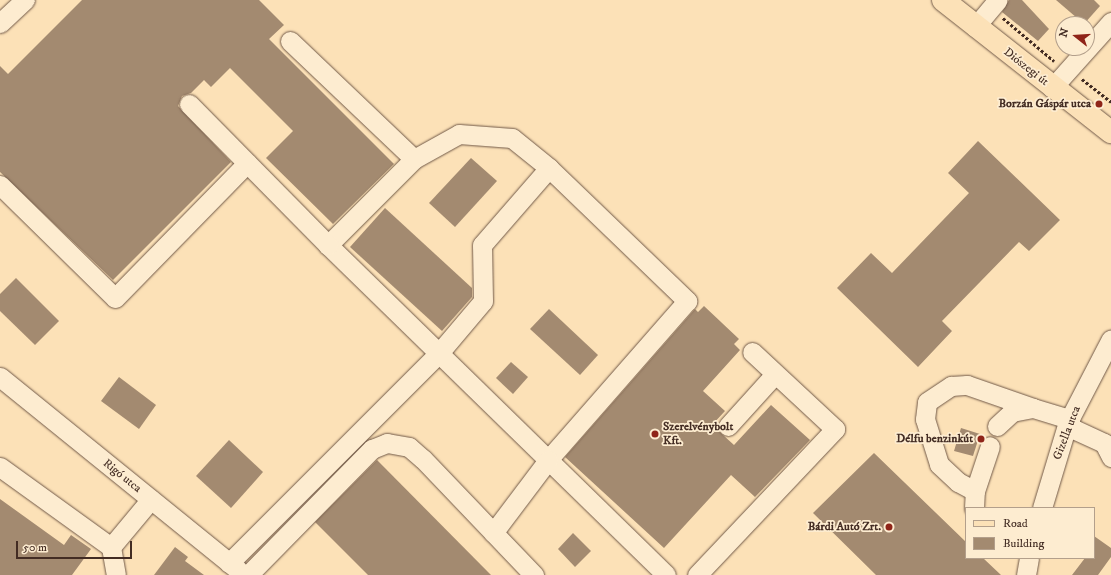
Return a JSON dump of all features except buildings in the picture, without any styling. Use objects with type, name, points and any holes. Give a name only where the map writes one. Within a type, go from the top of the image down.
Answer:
[{"type":"main road","name":"Diószegi út","points":[[943,0],[1052,88],[1111,132]]},
{"type":"street","points":[[0,23],[25,0]]},
{"type":"street","points":[[975,27],[995,4]]},
{"type":"street","points":[[1052,88],[1111,22]]},
{"type":"street","points":[[290,41],[414,159]]},
{"type":"street","points":[[189,104],[328,245],[666,575]]},
{"type":"street","points":[[328,245],[414,159],[459,134],[512,138],[549,168],[687,301],[548,460],[493,533]]},
{"type":"street","points":[[4,191],[115,298],[247,162]]},
{"type":"street","points":[[229,563],[439,353],[484,301],[482,245],[549,168]]},
{"type":"street","name":"Gizella utca","points":[[1042,507],[1069,423],[1111,339]]},
{"type":"street","points":[[697,575],[835,429],[752,352]]},
{"type":"street","points":[[728,426],[775,374]]},
{"type":"street","name":"Rigó utca","points":[[0,377],[244,575]]},
{"type":"street","points":[[975,500],[939,464],[925,419],[927,402],[951,386],[967,385],[1033,408],[1069,423],[1104,443],[1111,457]]},
{"type":"street","points":[[997,426],[1012,412],[1033,408]]},
{"type":"street","points":[[248,575],[372,449],[387,443],[409,446],[534,575]]},
{"type":"street","points":[[975,500],[990,446]]},
{"type":"street","points":[[0,467],[111,547],[116,575]]},
{"type":"street","points":[[111,547],[151,499]]},
{"type":"street","points":[[1026,575],[1029,559]]},
{"type":"path","points":[[995,4],[1067,72],[1093,85],[1111,102]]},
{"type":"place","name":"Borzán Gáspár utca","points":[[1099,104]]},
{"type":"place","name":"Szerelvénybolt Kft.","points":[[655,434]]},
{"type":"place","name":"Délfu benzinkút","points":[[981,439]]},
{"type":"place","name":"Bárdi Autó Zrt.","points":[[889,527]]}]
